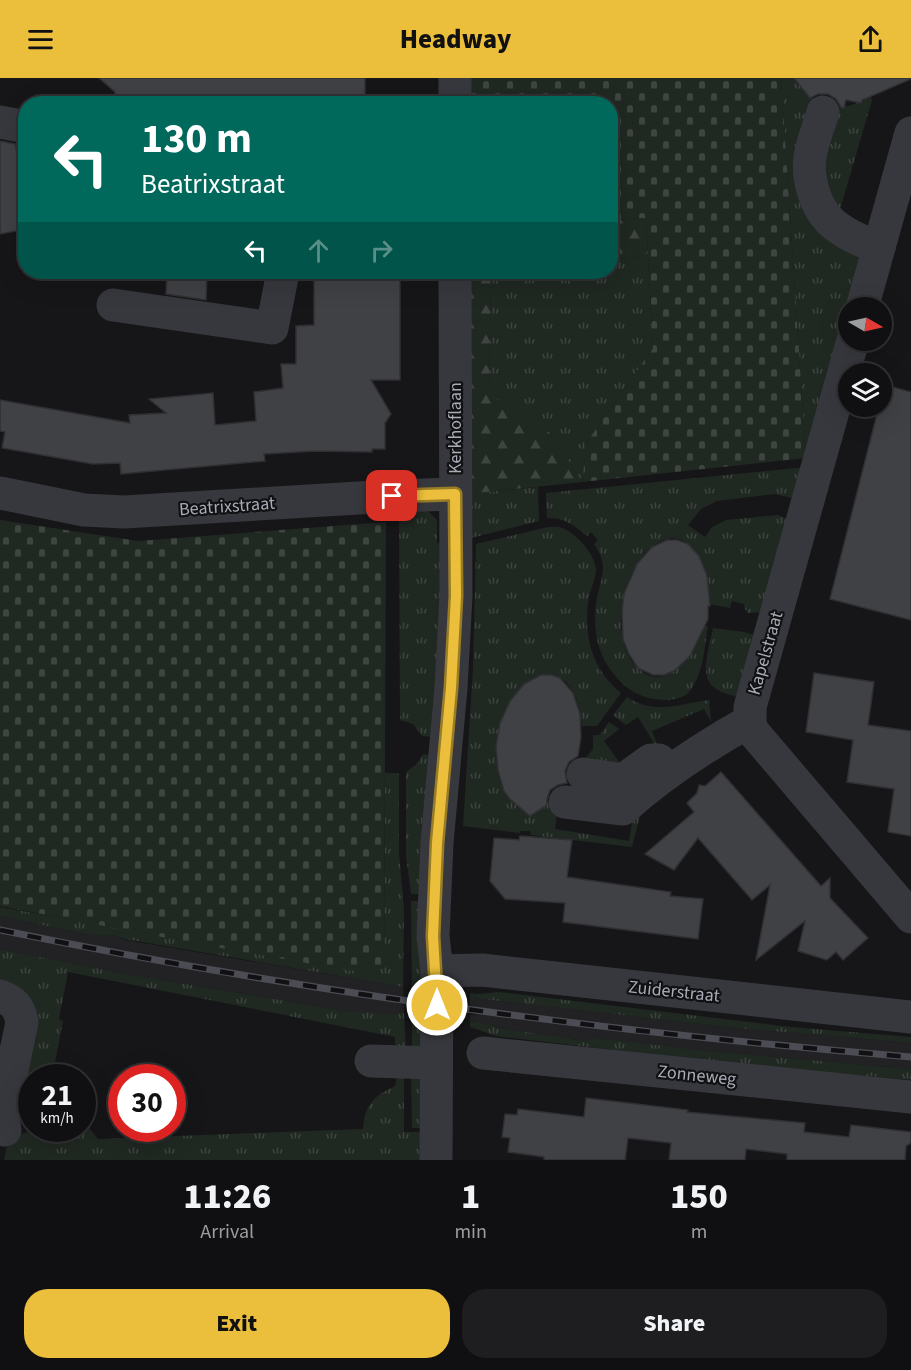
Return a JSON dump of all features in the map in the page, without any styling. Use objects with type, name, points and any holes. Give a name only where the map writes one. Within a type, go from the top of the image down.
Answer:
[{"type":"street","points":[[455,78],[455,96]]},
{"type":"street","points":[[822,112],[810,157],[811,181],[815,196],[830,220],[851,236],[879,248]]},
{"type":"street","points":[[0,122],[18,125]]},
{"type":"street","points":[[865,297],[911,133]]},
{"type":"street","points":[[113,305],[272,328],[282,279]]},
{"type":"street","name":"Kerkhoflaan","points":[[436,1160],[436,971],[433,936],[437,843],[451,688],[456,596],[455,279]]},
{"type":"street","name":"Kapelstraat","points":[[850,351],[750,706],[750,728],[911,917]]},
{"type":"street","name":"Beatrixstraat","points":[[0,493],[84,510],[124,512],[455,494]]},
{"type":"street","points":[[565,802],[623,809],[649,785],[750,721]]},
{"type":"street","points":[[583,774],[623,780],[651,760],[685,761]]},
{"type":"street","name":"Zuiderstraat","points":[[436,971],[482,970],[911,1017]]},
{"type":"street","points":[[0,996],[12,1001],[19,1009],[22,1022],[3,1114],[12,1128]]},
{"type":"street","name":"Zonneweg","points":[[483,1053],[911,1097]]},
{"type":"street","points":[[371,1061],[436,1063]]},
{"type":"shaded area","points":[[0,916],[94,936],[113,935],[125,940],[403,987],[404,996],[399,996],[397,1003],[404,1005],[404,1013],[383,1015],[346,1011],[121,973],[0,949]]},
{"type":"shaded area","points":[[473,998],[735,1028],[911,1043],[911,1069],[699,1050],[597,1038],[586,1042],[577,1041],[571,1038],[497,1028],[490,1024],[470,1021],[470,1015],[476,1015],[477,1007],[472,1006]]},
{"type":"green space","points":[[467,78],[781,78],[806,458],[582,482],[587,442],[653,348],[646,218],[618,220],[618,96],[467,96]]},
{"type":"green space","points":[[781,78],[796,78],[805,92],[818,102],[800,162],[866,257],[853,297],[838,297],[839,351],[813,442],[806,458]]},
{"type":"green space","points":[[870,95],[872,100],[839,213],[820,166],[835,107],[853,104]]},
{"type":"green space","points":[[646,218],[648,257],[618,259],[618,220]]},
{"type":"green space","points":[[648,257],[653,348],[587,442],[582,482],[550,433],[489,395],[491,279],[618,279],[618,259]]},
{"type":"green space","points":[[468,279],[491,279],[489,395],[516,409],[550,433],[582,482],[468,494]]},
{"type":"green space","points":[[807,467],[797,499],[774,494],[717,501],[701,509],[688,525],[705,537],[712,527],[726,520],[777,515],[791,520],[764,612],[748,613],[744,604],[732,601],[730,608],[708,604],[706,578],[702,565],[688,544],[678,539],[666,539],[652,547],[642,558],[626,587],[621,622],[628,654],[637,667],[648,675],[659,677],[670,674],[688,658],[704,626],[708,626],[701,669],[694,685],[686,695],[659,700],[637,694],[626,687],[608,665],[597,641],[595,614],[603,567],[594,544],[598,540],[591,532],[587,536],[568,522],[547,518],[546,493]]},
{"type":"green space","points":[[538,487],[539,521],[467,539],[468,494]]},
{"type":"green space","points":[[426,509],[437,520],[437,543],[445,544],[435,737],[422,736],[413,724],[400,720],[399,510]]},
{"type":"green space","points":[[0,520],[138,541],[386,522],[384,966],[352,971],[0,906]]},
{"type":"green space","points":[[548,527],[558,527],[573,534],[584,545],[595,563],[596,569],[587,610],[589,637],[596,662],[602,673],[621,693],[597,726],[582,726],[575,695],[562,679],[546,675],[529,682],[513,697],[502,720],[496,747],[499,777],[508,796],[524,808],[538,807],[559,800],[555,829],[629,841],[634,811],[644,801],[632,847],[531,835],[530,831],[520,833],[463,826],[473,668],[476,544]]},
{"type":"green space","points":[[713,628],[758,636],[741,697],[726,694],[709,682],[706,664]]},
{"type":"green space","points":[[627,697],[647,706],[657,707],[678,706],[709,700],[711,722],[704,709],[652,731],[659,749],[638,717],[626,725],[613,715]]},
{"type":"green space","points":[[609,722],[619,729],[604,741],[620,763],[620,768],[582,762],[593,749],[593,735],[600,735]]},
{"type":"green space","points":[[423,754],[433,756],[423,894],[411,894],[406,855],[406,772],[418,763]]},
{"type":"green space","points":[[385,773],[399,773],[399,853],[404,909],[403,987],[125,939],[113,935],[94,936],[0,916],[0,907],[384,966]]},
{"type":"green space","points":[[411,901],[423,901],[422,999],[412,998]]},
{"type":"green space","points":[[0,949],[121,973],[346,1011],[398,1015],[398,1013],[404,1013],[406,1050],[395,1055],[395,1037],[68,972],[59,1019],[63,1021],[55,1064],[24,1064],[31,1029],[0,987]]},
{"type":"green space","points":[[499,992],[791,1027],[911,1037],[911,1043],[735,1028],[474,998],[472,1006],[470,1005],[471,993]]},
{"type":"green space","points":[[412,1006],[421,1008],[422,1057],[412,1057]]},
{"type":"green space","points":[[470,1021],[490,1024],[497,1028],[581,1041],[597,1038],[699,1050],[911,1069],[911,1080],[710,1061],[496,1036],[470,1027]]},
{"type":"green space","points":[[411,1073],[422,1073],[421,1128],[412,1128]]},
{"type":"green space","points":[[404,1075],[404,1132],[421,1132],[421,1160],[4,1160],[7,1145],[12,1138],[18,1135],[18,1142],[96,1142],[96,1137],[98,1139],[108,1139],[108,1142],[186,1142],[186,1136],[363,1129],[368,1107],[381,1094],[395,1086],[397,1076]]},
{"type":"green space","points":[[18,1093],[18,1112],[14,1113]]},
{"type":"building","points":[[99,78],[365,78],[365,96],[114,96],[115,92]]},
{"type":"building","points":[[794,78],[911,79],[862,100],[861,103],[846,100],[844,108],[828,94],[818,94],[810,98]]},
{"type":"building","points":[[0,141],[15,144],[18,157],[18,231],[0,234]]},
{"type":"building","points":[[167,279],[207,279],[206,300],[166,294]]},
{"type":"building","points":[[314,279],[400,279],[400,380],[371,380],[391,414],[385,423],[385,449],[372,449],[372,452],[316,451],[264,454],[265,461],[121,474],[120,463],[93,464],[2,448],[5,432],[0,431],[0,400],[130,423],[129,415],[166,413],[149,399],[213,393],[215,425],[256,421],[254,392],[283,388],[281,364],[296,364],[296,326],[314,325]]},
{"type":"building","points":[[892,387],[911,392],[911,620],[830,599],[876,417],[892,417]]},
{"type":"building","points":[[667,540],[677,540],[688,544],[699,556],[707,576],[710,606],[708,606],[708,619],[690,656],[674,671],[664,675],[653,675],[638,668],[629,654],[623,639],[622,611],[624,594],[637,564],[652,547]]},
{"type":"building","points":[[814,673],[874,682],[868,725],[911,731],[911,836],[888,832],[894,789],[847,782],[853,740],[806,732]]},
{"type":"building","points":[[541,675],[560,678],[573,693],[580,714],[581,737],[578,756],[569,762],[565,771],[567,783],[550,790],[547,805],[530,816],[504,791],[498,770],[496,746],[500,723],[510,701],[524,684]]},
{"type":"building","points":[[721,772],[821,886],[830,878],[830,898],[868,938],[843,960],[836,952],[827,960],[798,951],[805,921],[756,960],[770,885],[752,900],[698,838],[674,870],[645,854],[694,812],[687,803],[697,793],[699,785],[705,786]]},
{"type":"building","points":[[520,836],[572,840],[567,877],[671,892],[670,896],[703,899],[698,939],[563,922],[565,903],[505,899],[490,881],[494,838],[519,840]]},
{"type":"building","points":[[586,1098],[688,1110],[687,1112],[805,1123],[804,1132],[849,1137],[851,1125],[911,1132],[911,1143],[906,1146],[905,1160],[787,1160],[787,1154],[746,1149],[745,1160],[669,1160],[671,1143],[628,1138],[625,1160],[544,1160],[544,1157],[508,1152],[510,1138],[502,1137],[505,1114],[517,1115],[518,1109],[584,1117]]},
{"type":"railway","points":[[0,930],[226,972],[454,1007],[682,1035],[911,1057]]},
{"type":"route","points":[[392,496],[455,494],[456,596],[451,688],[437,843],[433,936],[437,1005]]}]
